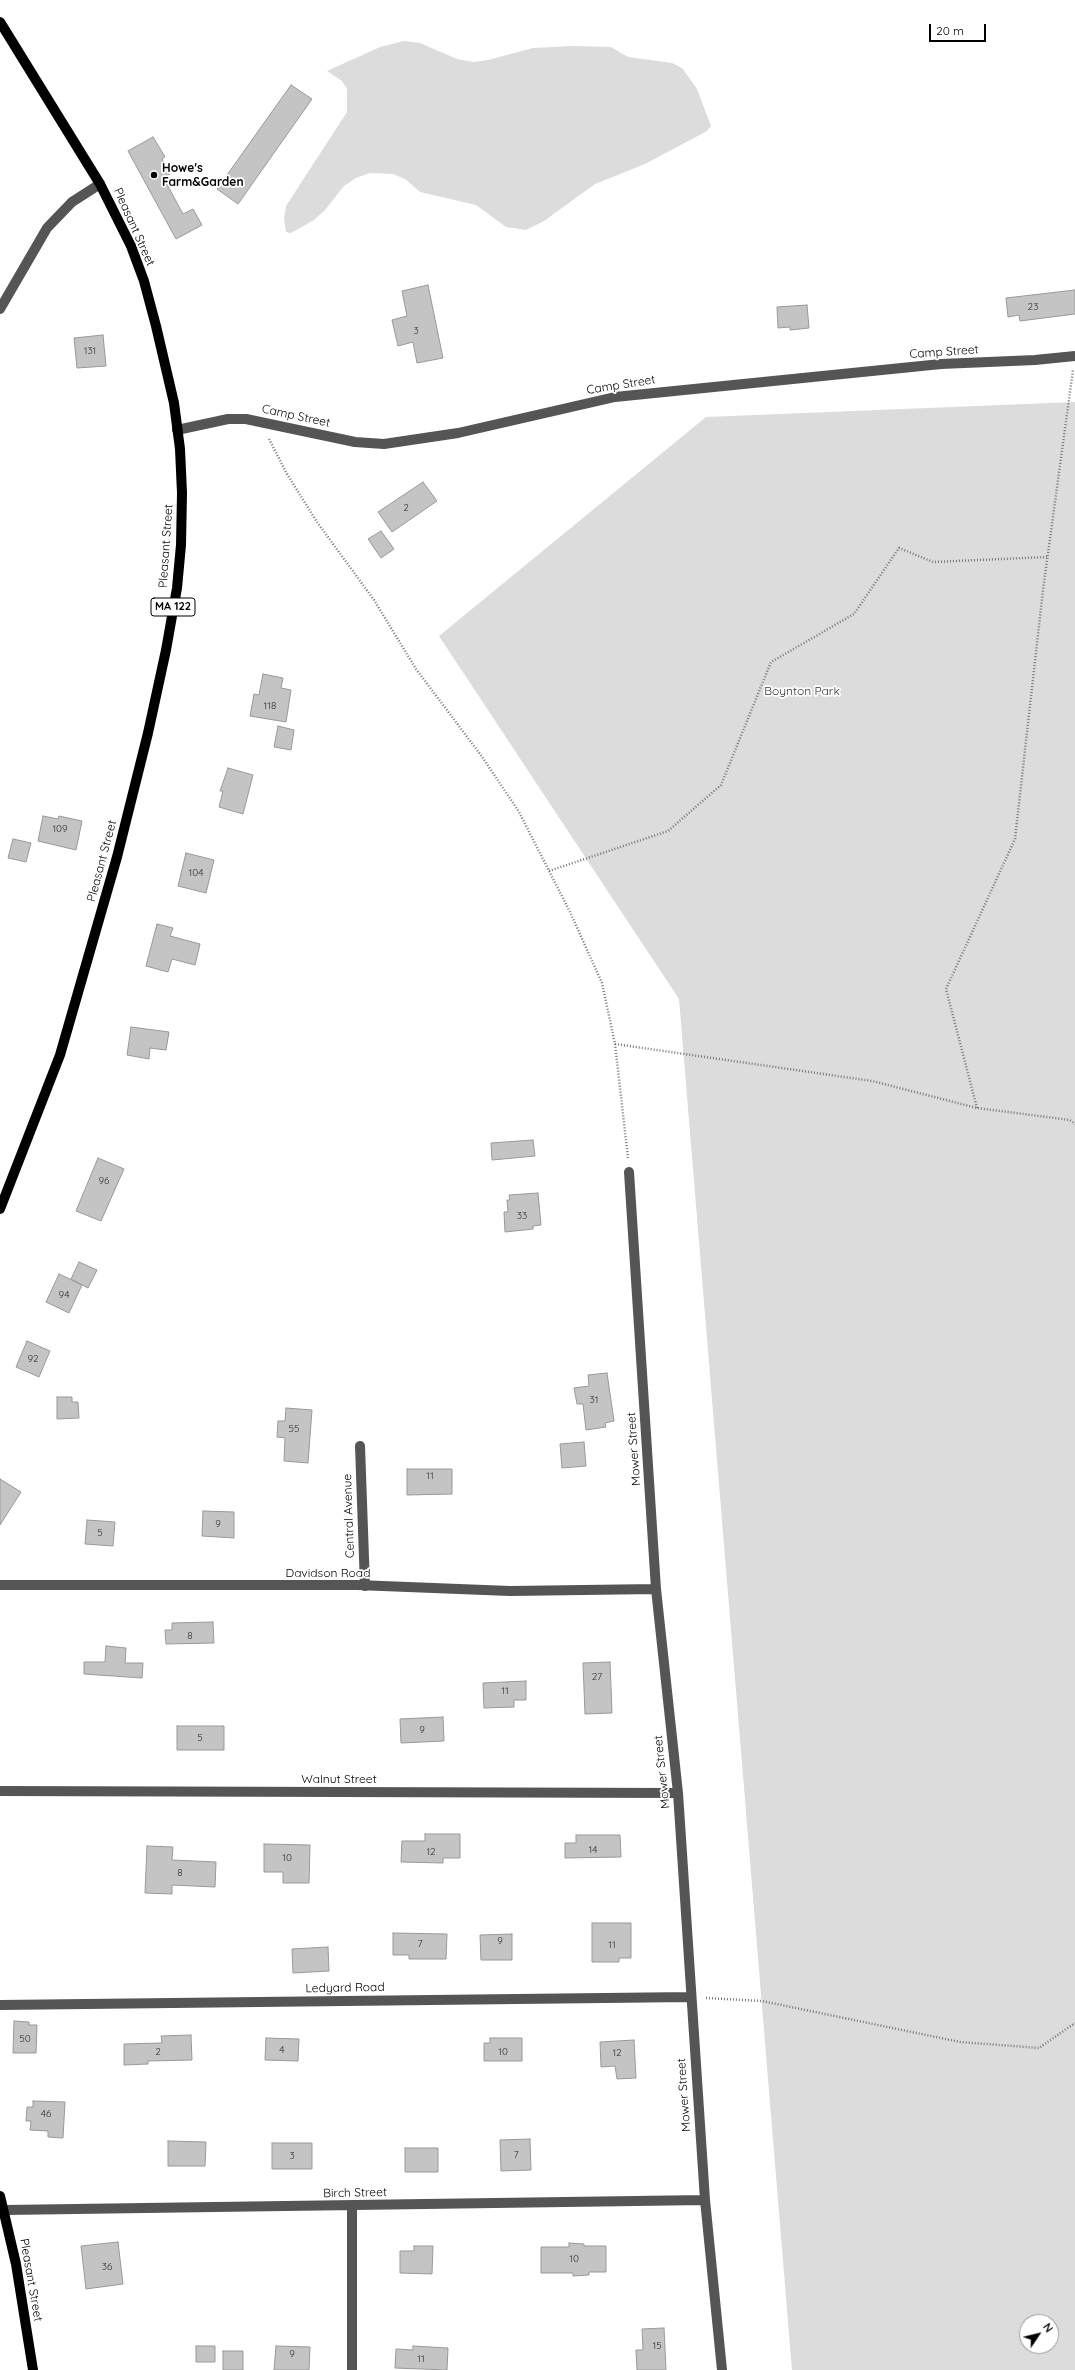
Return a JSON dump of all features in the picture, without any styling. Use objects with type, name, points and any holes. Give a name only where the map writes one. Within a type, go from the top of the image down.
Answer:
[{"type":"main road","name":"Pleasant Street","points":[[0,22],[100,184],[131,246],[144,281],[165,366],[177,430],[182,493],[181,545],[177,588],[148,733],[115,864],[60,1055],[0,1209]]},
{"type":"main road","name":"Pleasant Street","points":[[0,2196],[5,2210],[33,2370]]},
{"type":"street","points":[[0,309],[47,228],[72,202],[100,184]]},
{"type":"street","name":"Camp Street","points":[[177,430],[228,419],[259,421],[355,442],[384,444],[458,433],[615,397],[872,371],[1075,356]]},
{"type":"street","name":"Mower Street","points":[[629,1172],[656,1588],[678,1793],[690,1997],[705,2200],[722,2370]]},
{"type":"street","name":"Central Avenue","points":[[360,1446],[364,1586]]},
{"type":"street","name":"Davidson Road","points":[[0,1585],[364,1586],[510,1591],[656,1588]]},
{"type":"street","name":"Walnut Street","points":[[0,1791],[678,1793]]},
{"type":"street","name":"Ledyard Road","points":[[0,2004],[690,1997]]},
{"type":"street","name":"Birch Street","points":[[5,2210],[705,2200]]},
{"type":"street","points":[[352,2206],[352,2370]]},
{"type":"path","points":[[977,1108],[946,989],[1015,839],[1047,557],[1075,356]]},
{"type":"path","points":[[259,421],[287,474],[317,522],[374,600],[416,669],[483,758],[519,812],[549,871],[602,983],[615,1044],[629,1172]]},
{"type":"path","points":[[549,871],[668,831],[721,785],[771,662],[854,614],[899,548],[933,562],[1047,557]]},
{"type":"path","points":[[615,1044],[872,1082],[977,1108],[1070,1120],[1075,1124]]},
{"type":"path","points":[[690,1997],[762,2001],[960,2042],[1039,2048],[1075,2023]]},
{"type":"green space","points":[[404,41],[420,43],[457,59],[473,62],[488,60],[533,48],[574,46],[611,47],[628,57],[672,63],[682,68],[697,89],[711,126],[707,131],[645,164],[595,184],[544,221],[526,230],[506,227],[476,205],[420,192],[405,179],[393,174],[370,173],[356,178],[344,186],[325,210],[314,220],[291,233],[286,232],[284,218],[286,206],[347,112],[347,89],[342,81],[327,71],[380,47]]},
{"type":"green space","name":"Boynton Park","points":[[1075,402],[1075,2370],[792,2370],[679,999],[439,636],[706,417]]},
{"type":"building","points":[[291,85],[312,99],[238,204],[217,189]]},
{"type":"building","name":"Howe's Farm&Garden","points":[[153,137],[165,157],[162,159],[170,174],[163,177],[183,214],[193,209],[202,225],[176,239],[128,151]]},
{"type":"building","points":[[428,285],[443,358],[417,363],[413,342],[398,346],[392,320],[407,316],[402,291]]},
{"type":"building","points":[[1075,290],[1075,314],[1020,321],[1019,315],[1008,317],[1006,298]]},
{"type":"building","points":[[807,305],[809,328],[790,330],[790,327],[778,328],[777,307]]},
{"type":"building","points":[[103,335],[106,366],[77,368],[74,338]]},
{"type":"building","points":[[423,482],[437,501],[392,532],[378,512]]},
{"type":"building","points":[[381,531],[394,549],[381,558],[368,539]]},
{"type":"building","points":[[263,674],[283,678],[281,688],[291,690],[286,722],[250,716],[254,694],[259,695]]},
{"type":"building","points":[[278,726],[294,730],[291,750],[274,747]]},
{"type":"building","points":[[228,768],[253,775],[243,814],[219,807],[223,791],[220,791]]},
{"type":"building","points":[[43,816],[58,819],[59,816],[82,821],[76,850],[38,841]]},
{"type":"building","points":[[13,839],[31,843],[26,862],[8,858]]},
{"type":"building","points":[[186,853],[214,860],[206,893],[178,886]]},
{"type":"building","points":[[157,924],[173,928],[170,936],[200,944],[195,965],[172,959],[168,972],[146,966]]},
{"type":"building","points":[[131,1027],[169,1032],[166,1050],[150,1048],[149,1059],[127,1055]]},
{"type":"building","points":[[533,1140],[535,1156],[492,1160],[491,1143]]},
{"type":"building","points":[[98,1158],[124,1169],[101,1221],[76,1211]]},
{"type":"building","points":[[538,1193],[541,1225],[533,1226],[533,1229],[505,1232],[504,1212],[508,1212],[507,1200],[510,1200],[509,1195]]},
{"type":"building","points":[[79,1262],[97,1270],[88,1288],[71,1279]]},
{"type":"building","points":[[59,1274],[82,1285],[69,1313],[46,1302]]},
{"type":"building","points":[[27,1341],[50,1351],[39,1377],[16,1367]]},
{"type":"building","points":[[607,1373],[614,1421],[605,1423],[606,1427],[586,1430],[583,1404],[577,1404],[574,1388],[589,1386],[588,1375]]},
{"type":"building","points":[[57,1397],[72,1397],[72,1402],[78,1402],[79,1418],[57,1419]]},
{"type":"building","points":[[286,1408],[312,1410],[308,1463],[284,1461],[285,1438],[277,1437],[278,1421],[285,1421]]},
{"type":"building","points":[[584,1442],[586,1466],[562,1468],[560,1444]]},
{"type":"building","points":[[407,1469],[452,1469],[452,1494],[407,1495]]},
{"type":"building","points":[[0,1479],[21,1492],[0,1525]]},
{"type":"building","points":[[203,1511],[234,1512],[234,1538],[202,1536]]},
{"type":"building","points":[[87,1520],[115,1522],[113,1546],[85,1544]]},
{"type":"building","points":[[213,1622],[214,1643],[166,1644],[165,1630],[172,1630],[172,1623]]},
{"type":"building","points":[[106,1646],[126,1648],[125,1663],[143,1663],[142,1678],[84,1674],[84,1662],[105,1662]]},
{"type":"building","points":[[610,1662],[612,1713],[585,1714],[583,1663]]},
{"type":"building","points":[[526,1681],[526,1700],[514,1700],[514,1707],[484,1708],[483,1683]]},
{"type":"building","points":[[443,1717],[444,1741],[401,1743],[400,1719]]},
{"type":"building","points":[[177,1726],[224,1726],[224,1750],[177,1750]]},
{"type":"building","points":[[425,1834],[460,1834],[460,1858],[443,1858],[443,1863],[401,1862],[402,1841],[425,1841]]},
{"type":"building","points":[[576,1835],[620,1835],[621,1857],[565,1858],[565,1843],[576,1843]]},
{"type":"building","points":[[264,1844],[310,1845],[309,1883],[283,1883],[283,1872],[264,1872]]},
{"type":"building","points":[[147,1846],[173,1847],[172,1860],[216,1862],[215,1887],[172,1885],[172,1894],[145,1893]]},
{"type":"building","points":[[592,1923],[631,1923],[631,1958],[619,1958],[619,1962],[592,1962]]},
{"type":"building","points":[[393,1933],[447,1934],[446,1959],[409,1959],[409,1955],[393,1955]]},
{"type":"building","points":[[512,1934],[512,1960],[481,1960],[480,1935]]},
{"type":"building","points":[[328,1947],[329,1971],[293,1973],[292,1949]]},
{"type":"building","points":[[14,2021],[29,2022],[29,2025],[37,2025],[36,2053],[13,2053]]},
{"type":"building","points":[[191,2035],[192,2060],[148,2061],[148,2064],[124,2065],[124,2044],[162,2043],[161,2036]]},
{"type":"building","points":[[266,2038],[299,2039],[298,2061],[265,2060]]},
{"type":"building","points":[[490,2038],[522,2038],[522,2061],[484,2061],[484,2043],[490,2043]]},
{"type":"building","points":[[634,2040],[636,2078],[617,2079],[615,2066],[601,2067],[600,2042]]},
{"type":"building","points":[[33,2101],[65,2102],[63,2138],[48,2137],[48,2131],[30,2130],[31,2121],[26,2121],[27,2107],[33,2107]]},
{"type":"building","points":[[530,2139],[531,2170],[501,2171],[500,2140]]},
{"type":"building","points":[[168,2141],[206,2142],[205,2166],[168,2166]]},
{"type":"building","points":[[272,2143],[312,2143],[312,2169],[272,2169]]},
{"type":"building","points":[[405,2148],[438,2148],[438,2172],[405,2172]]},
{"type":"building","points":[[118,2242],[123,2284],[86,2289],[81,2246]]},
{"type":"building","points":[[569,2243],[584,2244],[584,2246],[606,2246],[606,2272],[589,2272],[589,2275],[573,2276],[573,2273],[541,2273],[541,2247],[569,2247]]},
{"type":"building","points":[[414,2246],[433,2246],[432,2274],[400,2273],[400,2251],[414,2251]]},
{"type":"building","points":[[664,2328],[666,2370],[637,2370],[636,2350],[643,2350],[642,2329]]},
{"type":"building","points":[[196,2346],[215,2346],[215,2362],[196,2362]]},
{"type":"building","points":[[276,2346],[310,2347],[309,2370],[274,2370]]},
{"type":"building","points":[[413,2346],[448,2348],[447,2370],[395,2368],[396,2349],[413,2350]]},
{"type":"building","points":[[223,2351],[243,2351],[243,2370],[223,2370]]},
{"type":"place","name":"Howe's Farm&Garden","points":[[154,175]]}]
